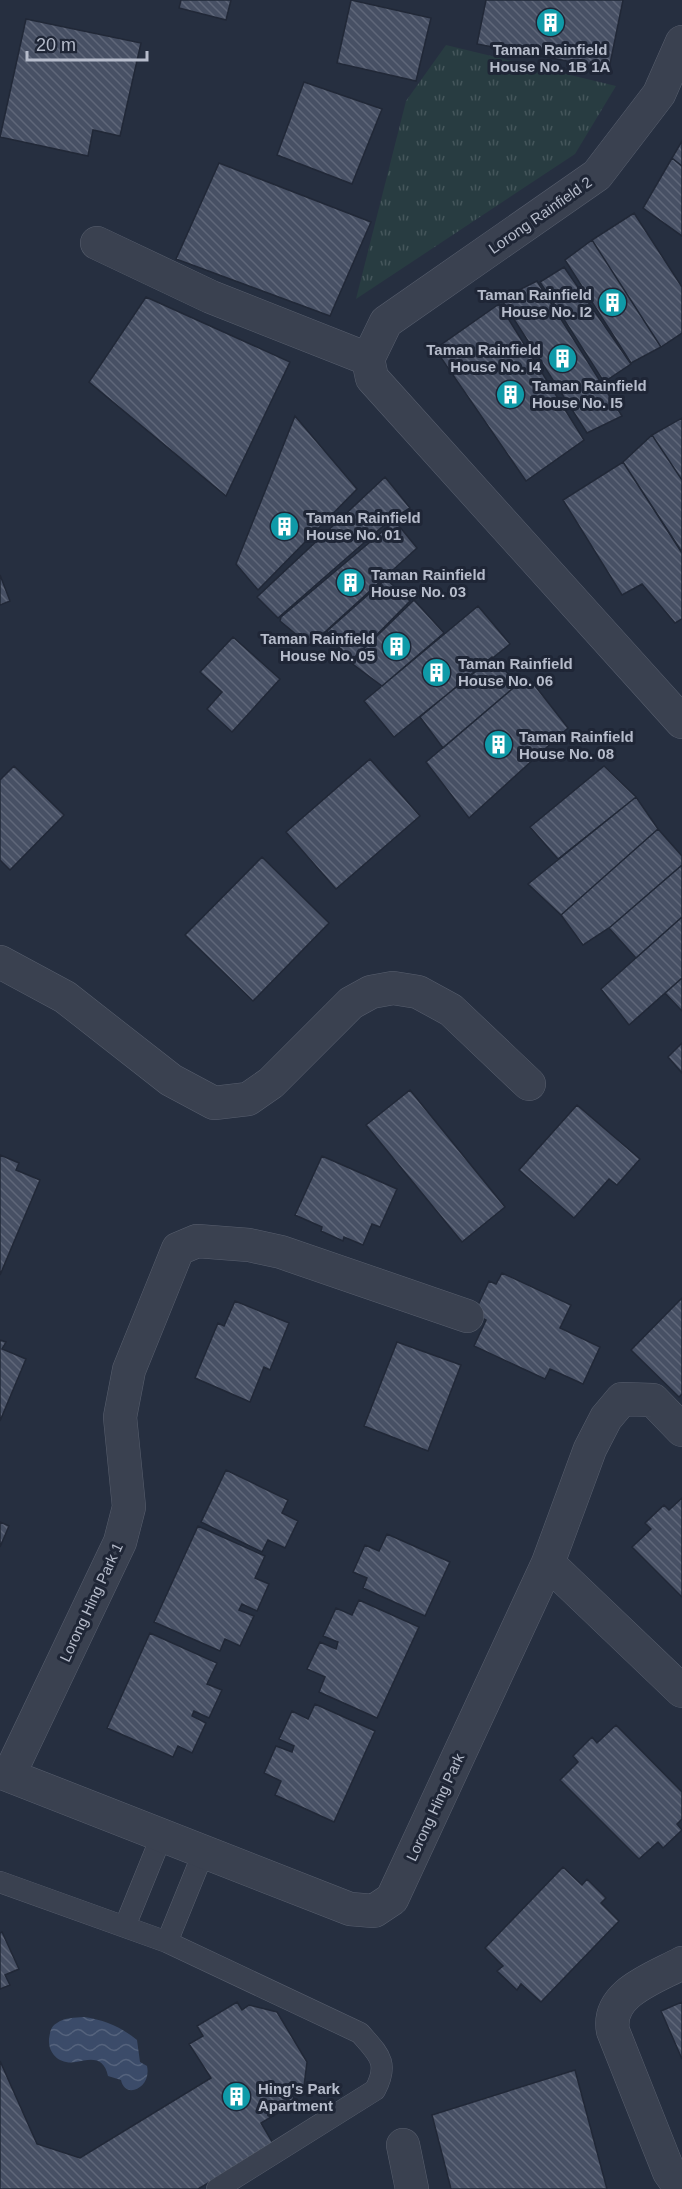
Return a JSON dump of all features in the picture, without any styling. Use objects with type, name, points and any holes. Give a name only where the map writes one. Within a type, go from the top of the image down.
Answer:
[{"type":"street","name":"Lorong Rainfield 2","points":[[368,358],[386,322],[597,175],[659,94],[682,42]]},
{"type":"street","points":[[97,243],[210,297],[368,358],[372,378],[679,712]]},
{"type":"street","points":[[0,962],[65,997],[171,1080],[214,1103],[248,1099],[271,1083],[351,1003],[371,992],[393,988],[418,992],[451,1010],[528,1084]]},
{"type":"street","name":"Lorong Hing Park 1","points":[[4,1774],[120,1542],[129,1508],[120,1417],[129,1370],[178,1249],[197,1241],[249,1245],[281,1252],[467,1316]]},
{"type":"street","name":"Lorong Hing Park","points":[[4,1774],[350,1909],[374,1911],[392,1899],[548,1563],[590,1449],[606,1418],[622,1399],[653,1400],[682,1430]]},
{"type":"street","points":[[548,1563],[682,1691]]},
{"type":"street","points":[[682,1963],[626,1994],[613,2010],[611,2021],[669,2172],[682,2186]]},
{"type":"street","points":[[403,2145],[412,2189]]},
{"type":"lane","points":[[125,1926],[162,1835]]},
{"type":"lane","points":[[167,1942],[204,1851]]},
{"type":"lane","points":[[0,1882],[167,1942],[360,2033],[379,2055],[383,2075],[375,2090],[218,2189]]},
{"type":"green space","points":[[446,45],[616,86],[575,154],[356,299],[406,101]]},
{"type":"water","points":[[84,2017],[112,2025],[137,2040],[140,2062],[147,2066],[147,2074],[146,2080],[137,2089],[127,2089],[121,2080],[108,2076],[104,2065],[96,2060],[65,2062],[53,2054],[49,2039],[53,2026],[63,2020]]},
{"type":"building","points":[[181,0],[231,0],[226,20],[179,8]]},
{"type":"building","points":[[351,0],[431,18],[416,81],[337,63]]},
{"type":"building","name":"Taman Rainfield House No. 1B 1A","points":[[486,0],[623,0],[609,69],[477,44]]},
{"type":"building","points":[[26,19],[141,43],[120,136],[93,130],[88,156],[0,137]]},
{"type":"building","points":[[304,82],[382,109],[352,184],[277,155]]},
{"type":"building","points":[[682,141],[682,166],[672,158]]},
{"type":"building","points":[[672,158],[682,166],[682,236],[643,208]]},
{"type":"building","points":[[219,163],[371,222],[330,316],[176,259]]},
{"type":"building","points":[[634,213],[682,287],[682,333],[661,347],[592,240]]},
{"type":"building","name":"Taman Rainfield House No. I2","points":[[592,240],[661,347],[631,363],[565,260]]},
{"type":"building","points":[[564,267],[631,364],[604,382],[540,282]]},
{"type":"building","name":"Taman Rainfield House No. I4","points":[[537,281],[622,416],[587,433],[501,299]]},
{"type":"building","points":[[146,297],[290,362],[226,496],[89,382]]},
{"type":"building","name":"Taman Rainfield House No. I5","points":[[499,304],[584,440],[526,481],[435,349]]},
{"type":"building","name":"Taman Rainfield House No. 01","points":[[295,416],[357,489],[258,590],[236,564]]},
{"type":"building","points":[[682,418],[682,480],[652,435]]},
{"type":"building","points":[[652,435],[682,480],[682,552],[623,462]]},
{"type":"building","points":[[623,462],[682,553],[682,619],[675,623],[642,584],[622,595],[563,500]]},
{"type":"building","points":[[385,477],[410,508],[390,520],[278,618],[257,597]]},
{"type":"building","name":"Taman Rainfield House No. 03","points":[[395,521],[417,548],[326,631],[309,645],[280,621],[281,617]]},
{"type":"building","points":[[0,575],[10,601],[0,605]]},
{"type":"building","points":[[386,579],[410,601],[350,662],[327,631]]},
{"type":"building","name":"Taman Rainfield House No. 05","points":[[414,600],[444,633],[382,686],[350,662]]},
{"type":"building","name":"Taman Rainfield House No. 06","points":[[478,606],[510,644],[394,737],[364,701]]},
{"type":"building","points":[[233,637],[280,679],[232,732],[207,709],[222,692],[200,672]]},
{"type":"building","points":[[492,657],[518,684],[443,748],[420,717]]},
{"type":"building","name":"Taman Rainfield House No. 08","points":[[529,678],[568,728],[469,818],[426,762],[518,684]]},
{"type":"building","points":[[370,759],[420,816],[336,889],[286,832]]},
{"type":"building","points":[[14,766],[64,815],[10,870],[0,860],[0,780]]},
{"type":"building","points":[[604,766],[636,797],[558,859],[530,827]]},
{"type":"building","points":[[636,797],[658,829],[561,915],[528,884]]},
{"type":"building","points":[[658,829],[682,856],[682,865],[609,928],[583,945],[561,915]]},
{"type":"building","points":[[262,857],[329,923],[253,1001],[185,935]]},
{"type":"building","points":[[682,865],[682,917],[636,958],[609,928]]},
{"type":"building","points":[[682,917],[682,978],[629,1025],[601,989]]},
{"type":"building","points":[[682,978],[682,1011],[665,993]]},
{"type":"building","points":[[682,1043],[682,1073],[668,1057]]},
{"type":"building","points":[[410,1090],[505,1207],[462,1242],[366,1125]]},
{"type":"building","points":[[577,1105],[640,1159],[617,1185],[609,1179],[574,1218],[519,1170]]},
{"type":"building","points":[[0,1155],[19,1163],[16,1170],[40,1180],[0,1275]]},
{"type":"building","points":[[322,1156],[397,1189],[380,1227],[372,1224],[363,1245],[344,1237],[343,1241],[321,1231],[322,1227],[295,1215]]},
{"type":"building","points":[[502,1273],[571,1305],[560,1328],[600,1347],[583,1384],[550,1369],[545,1379],[474,1346],[486,1320],[474,1314],[489,1281],[496,1284]]},
{"type":"building","points":[[682,1298],[682,1394],[679,1397],[631,1350]]},
{"type":"building","points":[[235,1301],[289,1323],[270,1370],[264,1367],[250,1402],[195,1378],[218,1323],[224,1326]]},
{"type":"building","points":[[0,1340],[6,1342],[2,1349],[26,1359],[0,1421]]},
{"type":"building","points":[[397,1342],[461,1365],[428,1451],[364,1426]]},
{"type":"building","points":[[226,1470],[288,1500],[282,1513],[298,1521],[285,1548],[268,1540],[262,1552],[201,1522]]},
{"type":"building","points":[[682,1498],[682,1597],[632,1547],[651,1529],[645,1523],[664,1505],[669,1510]]},
{"type":"building","points":[[0,1522],[9,1526],[0,1547]]},
{"type":"building","points":[[198,1526],[265,1556],[255,1578],[269,1584],[257,1611],[242,1604],[239,1610],[254,1616],[240,1646],[225,1639],[220,1651],[154,1622]]},
{"type":"building","points":[[387,1534],[450,1562],[425,1616],[363,1588],[367,1578],[353,1572],[365,1545],[379,1551]]},
{"type":"building","points":[[359,1600],[419,1627],[377,1718],[319,1692],[325,1677],[307,1669],[320,1642],[336,1649],[338,1642],[323,1636],[336,1608],[352,1615]]},
{"type":"building","points":[[150,1633],[217,1663],[207,1684],[222,1690],[209,1718],[194,1711],[192,1716],[206,1723],[192,1753],[178,1746],[173,1757],[107,1728]]},
{"type":"building","points":[[315,1704],[375,1731],[334,1822],[275,1795],[281,1781],[264,1773],[276,1746],[292,1752],[294,1746],[279,1739],[292,1711],[308,1719]]},
{"type":"building","points":[[616,1725],[682,1792],[682,1819],[677,1824],[682,1830],[663,1848],[658,1842],[639,1859],[560,1780],[578,1762],[573,1756],[592,1737],[597,1743]]},
{"type":"building","points":[[563,1867],[582,1885],[587,1879],[606,1898],[601,1903],[619,1921],[541,2002],[521,1984],[517,1990],[497,1971],[503,1966],[485,1948]]},
{"type":"building","points":[[2,1932],[19,1969],[5,1975],[10,1985],[0,1989],[0,1933]]},
{"type":"building","name":"Hing's Park Apartment","points":[[237,2002],[242,2010],[249,2005],[277,2012],[307,2062],[304,2086],[291,2093],[296,2102],[261,2123],[274,2145],[198,2189],[0,2189],[0,2061],[37,2144],[80,2158],[211,2078],[189,2044],[203,2036],[197,2026]]},
{"type":"building","points":[[682,2002],[682,2059],[661,2011]]},
{"type":"building","points":[[575,2070],[607,2189],[451,2189],[432,2115]]},
{"type":"place","name":"Taman Rainfield House No. 1B 1A","points":[[550,22]]},
{"type":"place","name":"Taman Rainfield House No. I2","points":[[613,303]]},
{"type":"place","name":"Taman Rainfield House No. I4","points":[[562,358]]},
{"type":"place","name":"Taman Rainfield House No. I5","points":[[511,394]]},
{"type":"place","name":"Taman Rainfield House No. 01","points":[[285,526]]},
{"type":"place","name":"Taman Rainfield House No. 03","points":[[350,583]]},
{"type":"place","name":"Taman Rainfield House No. 05","points":[[396,647]]},
{"type":"place","name":"Taman Rainfield House No. 06","points":[[437,672]]},
{"type":"place","name":"Taman Rainfield House No. 08","points":[[498,745]]},
{"type":"place","name":"Hing's Park Apartment","points":[[237,2097]]}]
